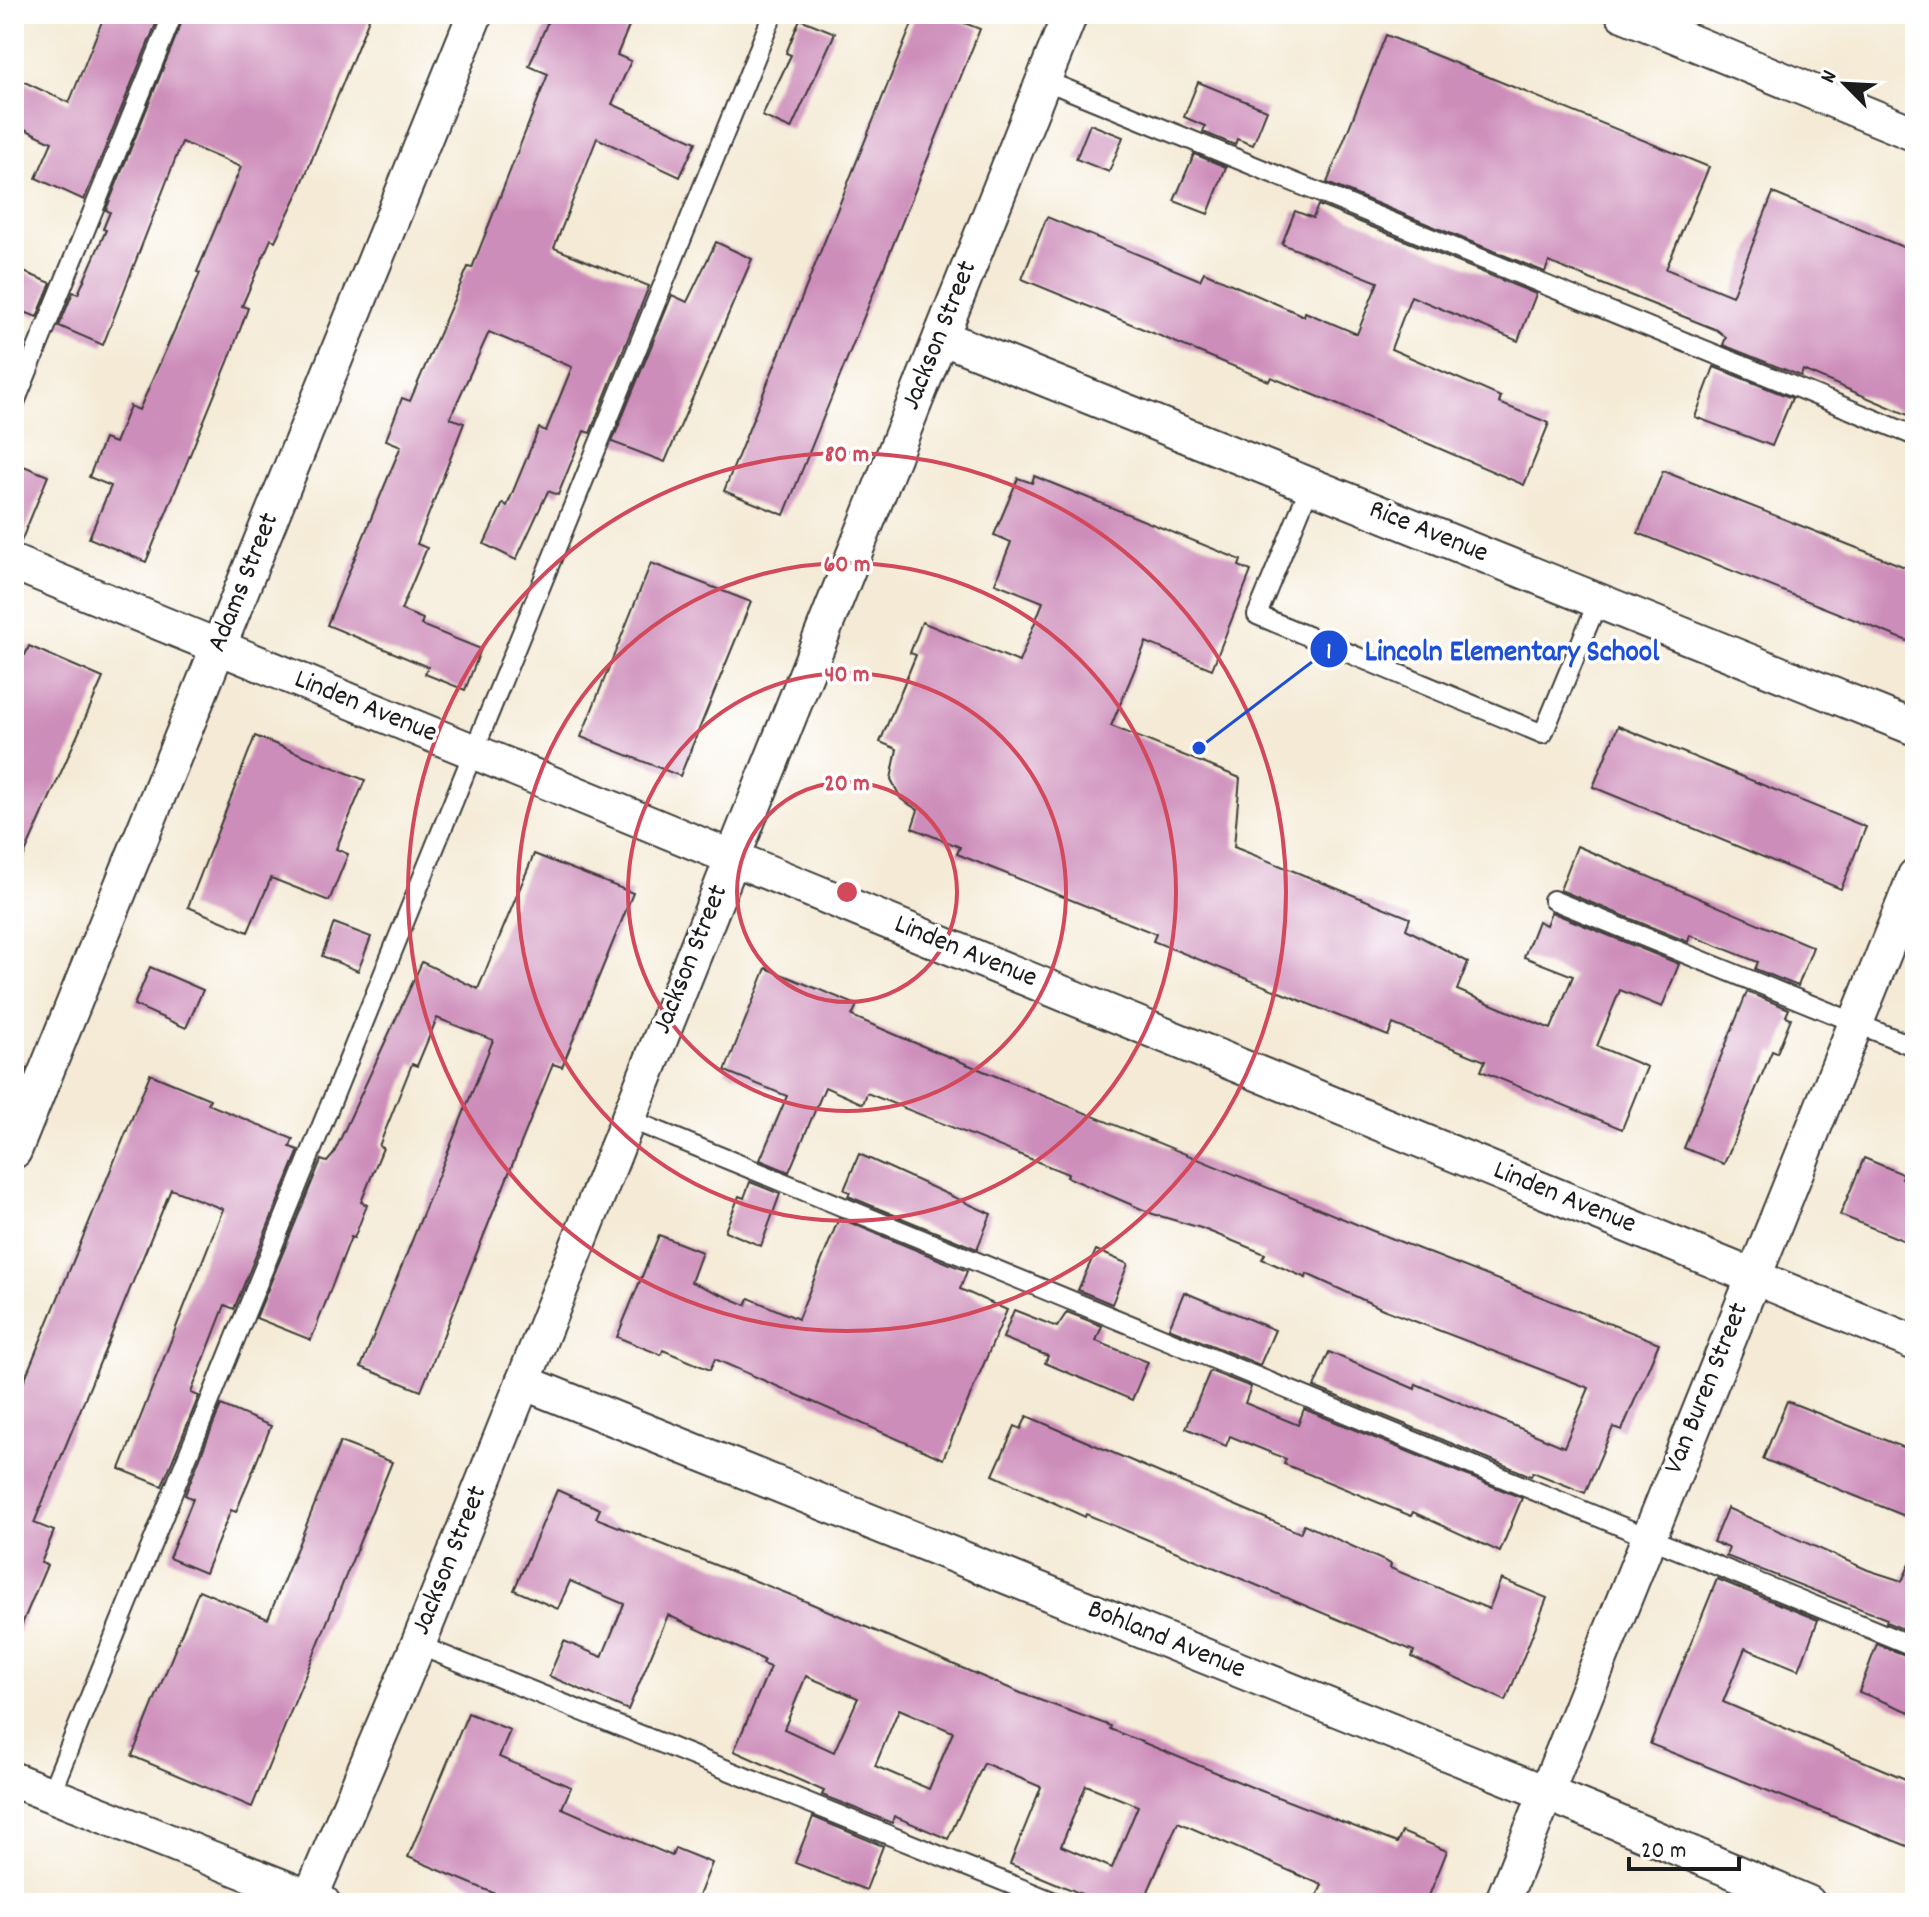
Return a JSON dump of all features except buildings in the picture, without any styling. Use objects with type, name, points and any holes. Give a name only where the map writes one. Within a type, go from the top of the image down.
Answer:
[{"type":"street","name":"Adams Street","points":[[14,1151],[475,14]]},
{"type":"street","name":"Jackson Street","points":[[313,1901],[1070,14]]},
{"type":"street","points":[[1623,14],[1915,134]]},
{"type":"street","name":"Rice Avenue","points":[[941,337],[1915,728]]},
{"type":"street","name":"Linden Avenue","points":[[14,563],[1915,1343]]},
{"type":"street","name":"Van Buren Street","points":[[1502,1903],[1915,876]]},
{"type":"street","name":"Bohland Avenue","points":[[523,1382],[1546,1794],[1808,1903]]},
{"type":"street","points":[[14,1780],[313,1901]]},
{"type":"lane","points":[[14,405],[173,14]]},
{"type":"lane","points":[[50,1795],[773,14]]},
{"type":"lane","points":[[1044,80],[1915,436]]},
{"type":"lane","points":[[1310,486],[1257,615],[1543,734],[1598,601]]},
{"type":"lane","points":[[1553,900],[1915,1047]]},
{"type":"lane","points":[[629,1119],[1915,1647]]},
{"type":"lane","points":[[418,1645],[1057,1903]]},
{"type":"place","name":"Lincoln Elementary School","points":[[1199,748]]}]
